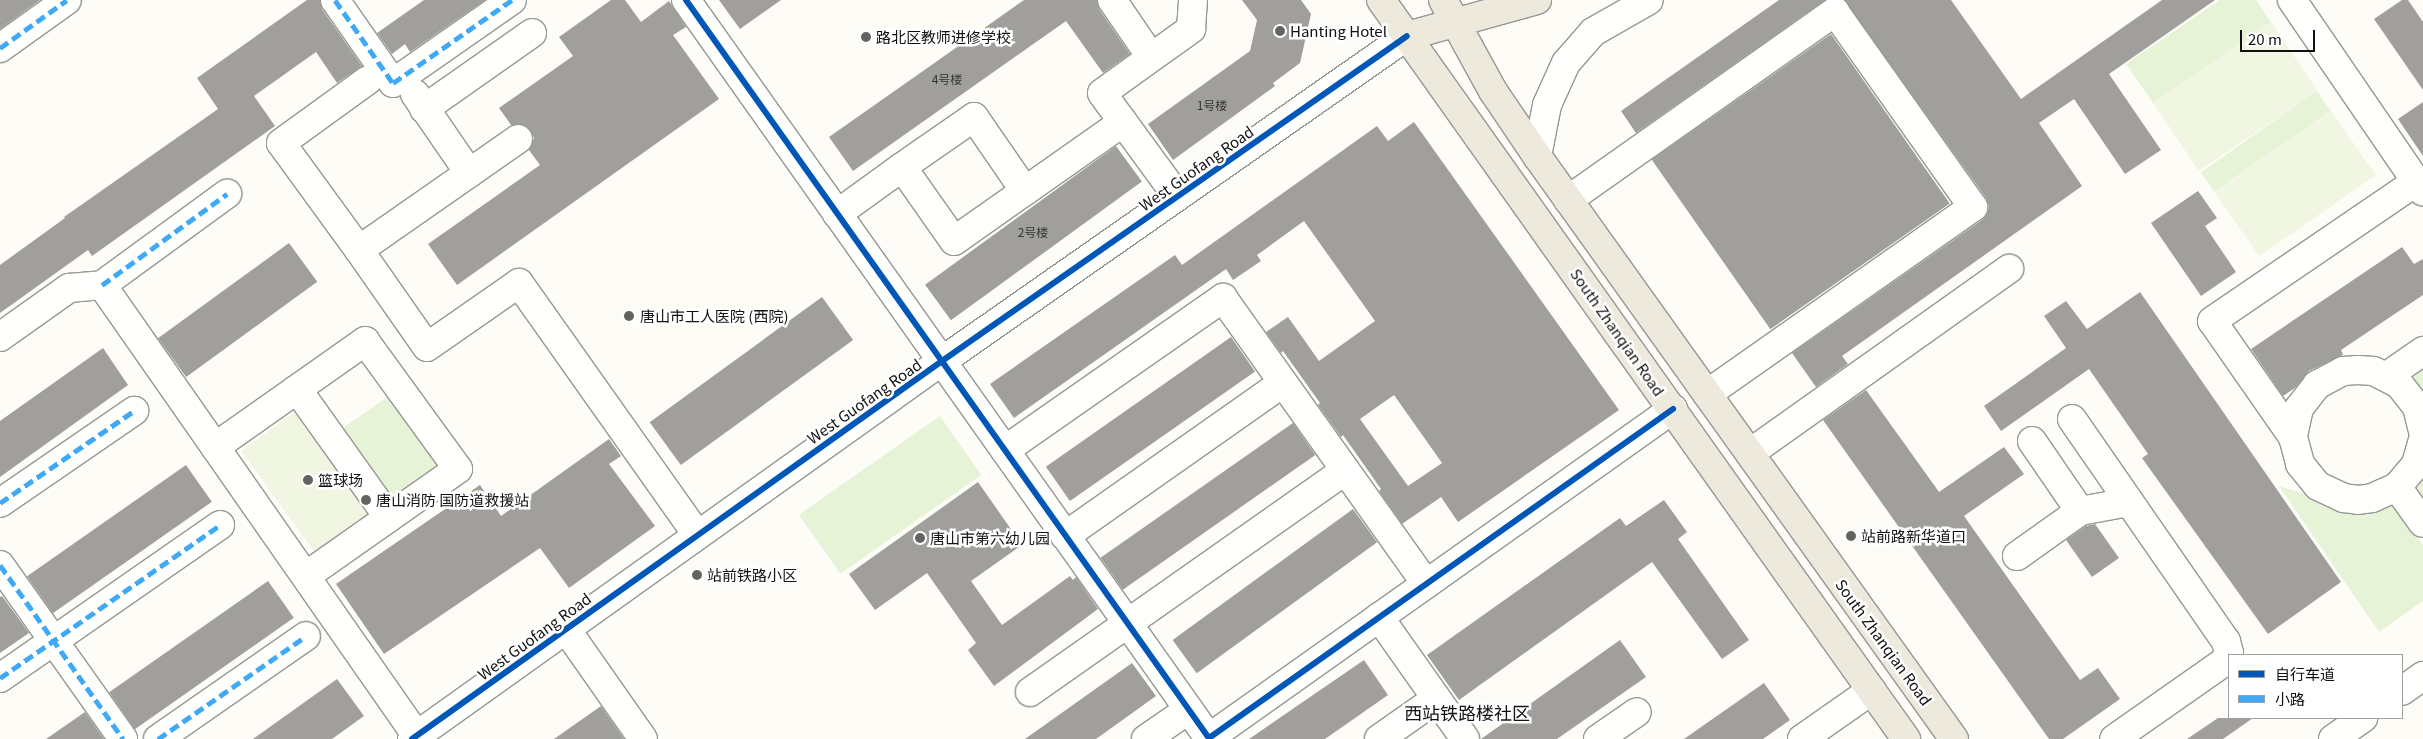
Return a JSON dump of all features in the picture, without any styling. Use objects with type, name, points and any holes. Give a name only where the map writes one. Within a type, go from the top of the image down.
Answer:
[{"type":"main road","name":"South Zhanqian Road","points":[[1381,0],[1906,739]]},
{"type":"main road","points":[[1407,36],[1436,0]]},
{"type":"main road","name":"West Guofang Road","points":[[1407,36],[1449,11],[1537,0]]},
{"type":"main road","name":"South Zhanqian Road","points":[[1449,11],[1493,91],[1537,156],[1954,739]]},
{"type":"street","points":[[0,48],[67,0]]},
{"type":"street","points":[[335,0],[393,83],[512,0]]},
{"type":"street","points":[[686,0],[1209,739],[1673,409]]},
{"type":"street","points":[[1112,0],[1152,57]]},
{"type":"street","points":[[1177,196],[1102,93],[1191,29],[1193,0]]},
{"type":"street","points":[[1537,156],[1547,105],[1566,63],[1593,32],[1649,0]]},
{"type":"street","points":[[2292,0],[2420,186],[2212,321],[2293,437]]},
{"type":"street","points":[[1568,200],[1835,12],[1973,207],[1707,394]]},
{"type":"street","points":[[424,109],[532,33]]},
{"type":"street","name":"West Guofang Road","points":[[415,737],[697,534],[1407,36]]},
{"type":"street","points":[[403,77],[469,173]]},
{"type":"street","points":[[368,80],[281,143],[427,348],[519,283],[697,534]]},
{"type":"street","points":[[838,214],[974,117],[1025,191]]},
{"type":"street","points":[[902,167],[954,240],[1123,122]]},
{"type":"street","points":[[359,250],[518,139]]},
{"type":"street","points":[[0,337],[69,288],[102,284],[227,194]]},
{"type":"street","points":[[1750,453],[2009,269]]},
{"type":"street","points":[[102,284],[306,576],[415,737]]},
{"type":"street","points":[[1005,450],[1223,298],[1426,584]]},
{"type":"street","points":[[215,447],[365,341],[458,469],[306,576]]},
{"type":"street","points":[[2387,376],[2423,351]]},
{"type":"street","points":[[2423,431],[2417,407],[2409,394],[2399,384],[2387,376],[2373,371],[2358,370],[2343,371],[2323,380],[2306,395],[2299,408],[2293,437],[2295,451],[2308,476],[2330,494],[2344,498],[2372,498],[2398,486],[2416,464],[2423,439]]},
{"type":"street","points":[[1065,536],[1283,383]]},
{"type":"street","points":[[297,389],[389,518]]},
{"type":"street","points":[[0,503],[134,411]]},
{"type":"street","points":[[2072,419],[2226,641],[2229,654]]},
{"type":"street","points":[[2032,441],[2080,511]]},
{"type":"street","points":[[1030,692],[1346,471]]},
{"type":"street","points":[[2398,486],[2423,523]]},
{"type":"street","points":[[2017,556],[2080,511],[2129,502]]},
{"type":"street","points":[[0,678],[220,525]]},
{"type":"street","points":[[0,565],[123,739]]},
{"type":"street","points":[[1379,617],[1464,739]]},
{"type":"street","points":[[566,629],[643,739]]},
{"type":"street","points":[[158,739],[306,636]]},
{"type":"street","points":[[2114,739],[2224,662],[2228,656]]},
{"type":"street","points":[[2403,690],[2423,676]]},
{"type":"street","points":[[1802,739],[1872,690]]},
{"type":"street","points":[[1379,739],[1436,699]]},
{"type":"street","points":[[1146,739],[1188,710]]},
{"type":"street","points":[[1598,739],[1637,712]]},
{"type":"street","points":[[2333,739],[2362,719]]},
{"type":"green space","points":[[2220,0],[2256,0],[2271,22],[2153,103],[2126,64]]},
{"type":"green space","points":[[2271,22],[2317,91],[2199,171],[2152,102]]},
{"type":"green space","points":[[2317,91],[2331,111],[2214,192],[2201,172]]},
{"type":"green space","points":[[2331,111],[2376,175],[2259,256],[2215,192]]},
{"type":"green space","points":[[2423,370],[2423,395],[2413,377]]},
{"type":"green space","points":[[396,391],[446,463],[393,500],[343,428]]},
{"type":"green space","name":"篮球场","points":[[302,407],[375,508],[315,552],[241,451]]},
{"type":"green space","points":[[940,416],[981,475],[840,574],[799,515]]},
{"type":"green space","points":[[2423,465],[2423,502],[2411,485]]},
{"type":"green space","points":[[2279,486],[2317,498],[2392,500],[2423,545],[2423,601],[2379,632]]},
{"type":"building","points":[[0,0],[40,0],[0,29]]},
{"type":"building","points":[[307,0],[320,0],[322,9],[362,66],[337,83],[316,52],[254,96],[275,126],[92,256],[88,250],[0,313],[0,265],[64,217],[218,109],[197,78]]},
{"type":"building","points":[[424,0],[485,0],[410,52],[405,44],[392,54],[377,33]]},
{"type":"building","points":[[611,0],[625,0],[641,22],[669,1],[686,27],[673,35],[719,99],[457,285],[428,244],[540,165],[529,150],[534,138],[530,130],[524,125],[511,125],[499,108],[573,56],[559,37]]},
{"type":"building","points":[[719,0],[781,0],[740,29]]},
{"type":"building","points":[[1024,0],[1097,0],[1099,9],[1130,54],[1103,73],[1066,21],[853,171],[829,137]]},
{"type":"building","points":[[1242,0],[1301,0],[1311,14],[1300,63],[1273,83],[1275,86],[1173,160],[1148,124],[1250,51],[1257,20]]},
{"type":"building","points":[[1779,0],[1825,0],[1636,133],[1621,111]]},
{"type":"building","points":[[1844,0],[1951,0],[2021,99],[2162,0],[2215,0],[2109,74],[2161,150],[2125,174],[2074,99],[2039,123],[2082,186],[1842,356],[1848,364],[1816,387],[1792,353],[1982,220],[1987,214],[1989,206],[1986,198]]},
{"type":"building","points":[[2402,0],[2408,0],[2423,22],[2423,90],[2374,19]]},
{"type":"building","points":[[1831,34],[1950,204],[1770,329],[1652,160]]},
{"type":"building","points":[[2423,102],[2423,156],[2398,119]]},
{"type":"building","points":[[1414,122],[1619,410],[1458,522],[1441,497],[1402,524],[1379,491],[1381,489],[1343,435],[1341,437],[1318,405],[1320,403],[1283,351],[1281,353],[1266,332],[1288,317],[1319,361],[1375,321],[1304,221],[1257,255],[1261,261],[1233,280],[1226,269],[1014,418],[990,384],[1175,255],[1182,265],[1377,126],[1388,141]],"holes":[[[1394,395],[1442,463],[1408,486],[1360,419]]]},
{"type":"building","points":[[1116,146],[1142,182],[951,320],[925,285]]},
{"type":"building","points":[[2198,191],[2217,218],[2205,226],[2236,272],[2201,296],[2151,223]]},
{"type":"building","points":[[289,243],[317,282],[186,377],[158,338]]},
{"type":"building","points":[[2402,247],[2414,264],[2423,259],[2423,295],[2341,350],[2343,355],[2309,371],[2295,388],[2283,396],[2251,349]]},
{"type":"building","points":[[2140,292],[2341,582],[2268,634],[2142,458],[2148,454],[2089,369],[2001,431],[1984,406],[2066,348],[2044,316],[2066,301],[2087,329]]},
{"type":"building","points":[[822,297],[853,340],[681,465],[650,422]]},
{"type":"building","points":[[1231,337],[1255,371],[1070,501],[1046,467]]},
{"type":"building","points":[[103,348],[128,385],[0,477],[0,421]]},
{"type":"building","points":[[1866,390],[1939,492],[2004,447],[2024,474],[1964,516],[2080,680],[2098,668],[2120,699],[2063,739],[2049,739],[1823,420]]},
{"type":"building","points":[[1293,423],[1315,455],[1123,590],[1100,558]]},
{"type":"building","points":[[609,439],[621,456],[609,464],[655,526],[569,588],[540,548],[384,654],[336,584],[480,485],[501,516]]},
{"type":"building","points":[[186,465],[212,502],[53,613],[27,576]]},
{"type":"building","points":[[978,482],[1022,545],[971,581],[1002,625],[1070,576],[1073,580],[1076,577],[1098,609],[994,686],[968,650],[976,643],[927,573],[875,610],[849,574]]},
{"type":"building","points":[[1664,500],[1687,532],[1678,539],[1749,640],[1722,659],[1652,562],[1459,700],[1427,655],[1620,518],[1626,526]]},
{"type":"building","points":[[1353,509],[1377,542],[1197,673],[1173,640]]},
{"type":"building","points":[[2095,524],[2119,558],[2092,577],[2066,540],[2086,526]]},
{"type":"building","points":[[268,581],[294,618],[135,729],[109,692]]},
{"type":"building","points":[[2,596],[29,633],[0,653],[0,597]]},
{"type":"building","points":[[1620,640],[1646,677],[1557,739],[1481,739]]},
{"type":"building","points":[[1364,660],[1388,695],[1325,739],[1249,739]]},
{"type":"building","points":[[1132,663],[1156,696],[1096,739],[1025,739]]},
{"type":"building","points":[[337,679],[364,716],[332,739],[253,739]]},
{"type":"building","points":[[1764,683],[1790,720],[1763,739],[1684,739]]},
{"type":"building","points":[[601,706],[624,739],[554,739]]},
{"type":"building","points":[[85,712],[104,739],[46,739]]},
{"type":"building","points":[[2218,718],[2252,719],[2223,739],[2187,739]]},
{"type":"marked path","points":[[0,48],[67,0]]},
{"type":"marked path","points":[[335,0],[393,83],[512,0]]},
{"type":"marked path","points":[[102,285],[227,194]]},
{"type":"marked path","points":[[0,503],[134,411]]},
{"type":"marked path","points":[[0,678],[220,525]]},
{"type":"marked path","points":[[0,565],[123,739]]},
{"type":"marked path","points":[[158,739],[306,636]]},
{"type":"cycle path","points":[[686,0],[1209,738],[1673,409]]},
{"type":"cycle path","points":[[412,739],[942,361],[1407,36]]},
{"type":"place","name":"Hanting Hotel","points":[[1280,31]]},
{"type":"place","name":"路北区教师进修学校","points":[[866,37]]},
{"type":"place","name":"唐山市工人医院 (西院)","points":[[629,316]]},
{"type":"place","name":"篮球场","points":[[308,480]]},
{"type":"place","name":"唐山消防 国防道救援站","points":[[366,500]]},
{"type":"place","name":"站前路新华道口","points":[[1851,536]]},
{"type":"place","name":"唐山市第六幼儿园","points":[[920,538]]},
{"type":"place","name":"站前铁路小区","points":[[697,575]]},
{"type":"district","name":"西站铁路楼社区","points":[[1467,712]]}]
